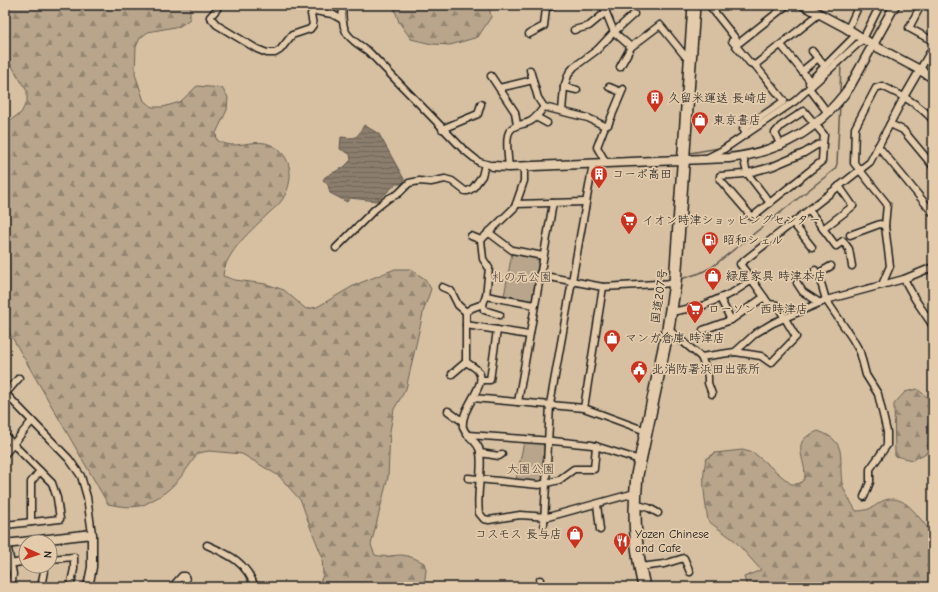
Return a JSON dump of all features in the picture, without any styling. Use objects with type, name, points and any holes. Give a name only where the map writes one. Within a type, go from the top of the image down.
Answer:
[{"type":"highway","name":"国道207号","points":[[644,587],[636,543],[636,475],[668,329],[675,283],[694,5]]},
{"type":"street","points":[[218,5],[217,9],[210,16],[217,25],[257,49],[267,53],[275,53],[280,50],[292,35],[310,29],[313,25],[311,14],[315,11],[332,14],[341,19]]},
{"type":"street","points":[[342,5],[341,19],[345,32],[356,43],[368,51],[442,129],[479,162],[489,165],[509,167],[684,160],[743,156],[781,146],[800,136],[816,124],[828,113],[849,88],[895,5]]},
{"type":"street","points":[[529,34],[544,26],[546,8],[553,5]]},
{"type":"street","points":[[603,5],[614,32],[631,47]]},
{"type":"street","points":[[709,5],[739,43],[787,5]]},
{"type":"street","points":[[803,5],[933,78]]},
{"type":"street","points":[[848,29],[859,5]]},
{"type":"street","points":[[810,84],[841,59],[860,37],[880,5]]},
{"type":"street","points":[[921,5],[909,28],[933,41]]},
{"type":"street","points":[[574,30],[589,26],[606,12]]},
{"type":"street","points":[[562,111],[564,87],[569,73],[574,67],[597,50],[634,14]]},
{"type":"street","points":[[755,65],[819,14]]},
{"type":"street","points":[[620,67],[631,47],[660,25],[690,63]]},
{"type":"street","points":[[729,37],[750,63],[755,65],[784,101],[743,129],[746,133]]},
{"type":"street","points":[[704,159],[721,151],[791,104],[860,37]]},
{"type":"street","points":[[781,45],[802,71],[828,113]]},
{"type":"street","points":[[701,357],[735,352],[761,356],[771,363],[796,337],[777,305],[769,304],[740,264],[870,162],[904,97],[933,47]]},
{"type":"street","points":[[802,71],[820,60],[812,51]]},
{"type":"street","points":[[530,70],[538,98],[544,107],[588,118],[605,126]]},
{"type":"street","points":[[491,76],[515,112],[517,125]]},
{"type":"street","points":[[499,88],[532,80]]},
{"type":"street","points":[[882,285],[890,266],[885,226],[887,204],[854,163],[855,128],[876,88],[882,86],[904,97],[925,112],[933,120]]},
{"type":"street","points":[[564,87],[577,90]]},
{"type":"street","points":[[606,163],[597,147],[605,126],[608,125],[622,91],[609,88]]},
{"type":"street","points":[[442,129],[478,114],[481,104]]},
{"type":"street","points":[[509,167],[508,134],[510,130],[517,125],[529,122],[536,117],[544,107]]},
{"type":"street","points":[[781,146],[775,133],[781,126],[804,111],[824,135],[822,161],[752,217],[720,180],[720,176],[748,173],[771,167],[804,153],[817,145],[823,144]]},
{"type":"street","points":[[536,117],[547,123]]},
{"type":"street","points":[[890,124],[903,130],[932,164]]},
{"type":"street","points":[[878,146],[933,213]]},
{"type":"street","points":[[743,156],[748,173],[770,203]]},
{"type":"street","points":[[544,524],[550,404],[593,164]]},
{"type":"street","points":[[336,248],[374,209],[389,198],[398,194],[410,183],[419,181],[431,182],[445,179],[452,181],[465,191],[468,191],[473,188],[489,165]]},
{"type":"street","points":[[500,314],[484,310],[483,304],[486,296],[489,268],[482,259],[481,240],[513,210],[524,181],[524,166]]},
{"type":"street","points":[[823,229],[853,206],[839,186]]},
{"type":"street","points":[[516,204],[585,202]]},
{"type":"street","points":[[518,402],[553,203]]},
{"type":"street","points":[[809,210],[836,246],[843,241],[849,249],[852,266]]},
{"type":"street","points":[[865,222],[870,228]]},
{"type":"street","points":[[793,223],[812,248]]},
{"type":"street","points":[[850,235],[880,224],[885,226]]},
{"type":"street","points":[[488,232],[512,250],[543,256]]},
{"type":"street","points":[[471,236],[481,240]]},
{"type":"street","points":[[823,302],[822,286],[816,272],[831,266]]},
{"type":"street","points":[[735,352],[756,333],[823,302],[904,279],[933,267]]},
{"type":"street","points":[[540,275],[603,287],[675,283]]},
{"type":"street","points":[[904,279],[915,300],[933,326]]},
{"type":"street","points":[[671,312],[702,306],[732,293],[752,280]]},
{"type":"street","points":[[797,283],[803,292],[823,302],[852,338],[860,352],[866,375],[878,394],[887,432],[887,445],[870,469],[870,482],[864,497]]},
{"type":"street","points":[[442,287],[451,291],[458,305],[466,312],[466,362],[452,374]]},
{"type":"street","points":[[584,408],[603,287]]},
{"type":"street","points":[[486,296],[534,305]]},
{"type":"street","points":[[703,330],[731,320],[764,297]]},
{"type":"street","points":[[720,298],[731,320]]},
{"type":"street","points":[[466,312],[483,304]]},
{"type":"street","points":[[466,325],[529,335]]},
{"type":"street","points":[[668,329],[701,357],[706,369],[708,383],[712,394]]},
{"type":"street","points":[[482,380],[490,380],[498,330]]},
{"type":"street","points":[[466,362],[478,370],[482,380],[472,398],[464,419],[464,430],[479,447],[480,479],[478,509],[479,513],[484,519],[489,520],[520,515],[548,517],[597,504],[635,499],[658,514]]},
{"type":"street","points":[[19,378],[5,393],[69,459],[81,476],[87,497],[92,534],[92,567],[88,587]]},
{"type":"street","points":[[472,398],[584,408],[646,431]]},
{"type":"street","points":[[448,411],[459,419],[464,419]]},
{"type":"street","points":[[5,454],[32,421]]},
{"type":"street","points":[[468,435],[596,446],[640,460]]},
{"type":"street","points":[[5,436],[54,487],[60,519],[5,525]]},
{"type":"street","points":[[468,478],[539,485],[559,480],[574,469],[594,469],[596,446]]},
{"type":"street","points":[[480,453],[499,456],[502,454]]},
{"type":"street","points":[[30,522],[31,482],[40,471]]},
{"type":"street","points":[[597,504],[600,530]]},
{"type":"street","points":[[11,587],[13,574],[8,564],[6,544],[92,534]]},
{"type":"street","points":[[207,545],[226,553],[237,560],[250,576],[255,587]]},
{"type":"street","points":[[58,558],[74,557],[74,569],[70,587]]},
{"type":"street","points":[[640,567],[664,564],[684,558],[690,572]]},
{"type":"street","points":[[8,564],[18,562]]},
{"type":"street","points":[[41,587],[43,574]]},
{"type":"street","points":[[172,587],[182,576],[185,576],[186,580],[182,587]]},
{"type":"green space","points":[[5,5],[190,5],[190,19],[180,26],[148,32],[140,38],[136,47],[135,74],[144,101],[152,107],[163,107],[180,102],[197,86],[222,88],[228,97],[227,110],[216,133],[217,140],[231,145],[260,142],[266,143],[278,149],[284,155],[290,169],[289,185],[282,200],[234,250],[225,267],[223,276],[235,280],[266,284],[284,290],[306,309],[317,307],[355,285],[395,269],[410,269],[425,279],[431,289],[424,309],[406,389],[394,409],[390,431],[388,477],[371,545],[375,555],[405,555],[424,563],[426,570],[424,587],[318,587],[323,575],[322,556],[301,501],[279,476],[242,454],[209,451],[198,453],[178,480],[159,497],[135,507],[108,504],[5,325],[5,121],[9,121],[21,113],[27,101],[27,91],[5,55]]},
{"type":"green space","points":[[393,5],[489,5],[491,17],[478,37],[450,45],[432,44],[411,39],[399,22]]},
{"type":"green space","name":"札の元公園","points":[[512,253],[539,258],[532,301],[504,296]]},
{"type":"green space","points":[[917,389],[927,397],[933,406],[933,441],[928,452],[913,460],[895,456],[894,404],[905,392]]},
{"type":"green space","points":[[818,431],[828,435],[838,445],[841,458],[842,483],[846,494],[856,511],[869,509],[885,500],[893,499],[900,501],[912,510],[933,534],[933,587],[747,587],[744,577],[761,570],[734,540],[708,521],[704,482],[706,459],[715,453],[742,450],[754,453],[791,484],[799,483],[804,480],[805,475],[801,454],[802,442],[807,437]]},
{"type":"green space","name":"大園公園","points":[[524,442],[542,443],[544,446],[543,478],[540,482],[516,480]]},
{"type":"shaded area","points":[[364,125],[379,134],[404,179],[404,184],[396,184],[377,201],[350,198],[347,202],[330,193],[328,185],[323,180],[325,177],[344,167],[351,160],[350,154],[340,149],[341,137],[356,137]]},
{"type":"waterway","points":[[862,33],[867,25]]},
{"type":"waterway","points":[[840,93],[841,62]]},
{"type":"waterway","points":[[789,102],[797,95]]},
{"type":"waterway","points":[[681,279],[700,273],[712,267],[835,169],[837,164],[840,104]]},
{"type":"waterway","points":[[690,153],[719,148],[742,133]]},
{"type":"place","name":"久留米運送 長崎店","points":[[655,113]]},
{"type":"place","name":"東京書店","points":[[700,135]]},
{"type":"place","name":"コーポ高田","points":[[599,189]]},
{"type":"place","name":"イオン時津ショッピングセンター","points":[[629,235]]},
{"type":"place","name":"昭和シェル","points":[[710,255]]},
{"type":"place","name":"緑屋家具 時津本店","points":[[713,291]]},
{"type":"place","name":"ローソン 西時津店","points":[[695,324]]},
{"type":"place","name":"マンガ倉庫 時津店","points":[[612,353]]},
{"type":"place","name":"北消防署浜田出張所","points":[[639,384]]},
{"type":"place","name":"コスモス 長与店","points":[[575,549]]},
{"type":"place","name":"Yozen Chinese and Cafe","points":[[622,556]]}]
